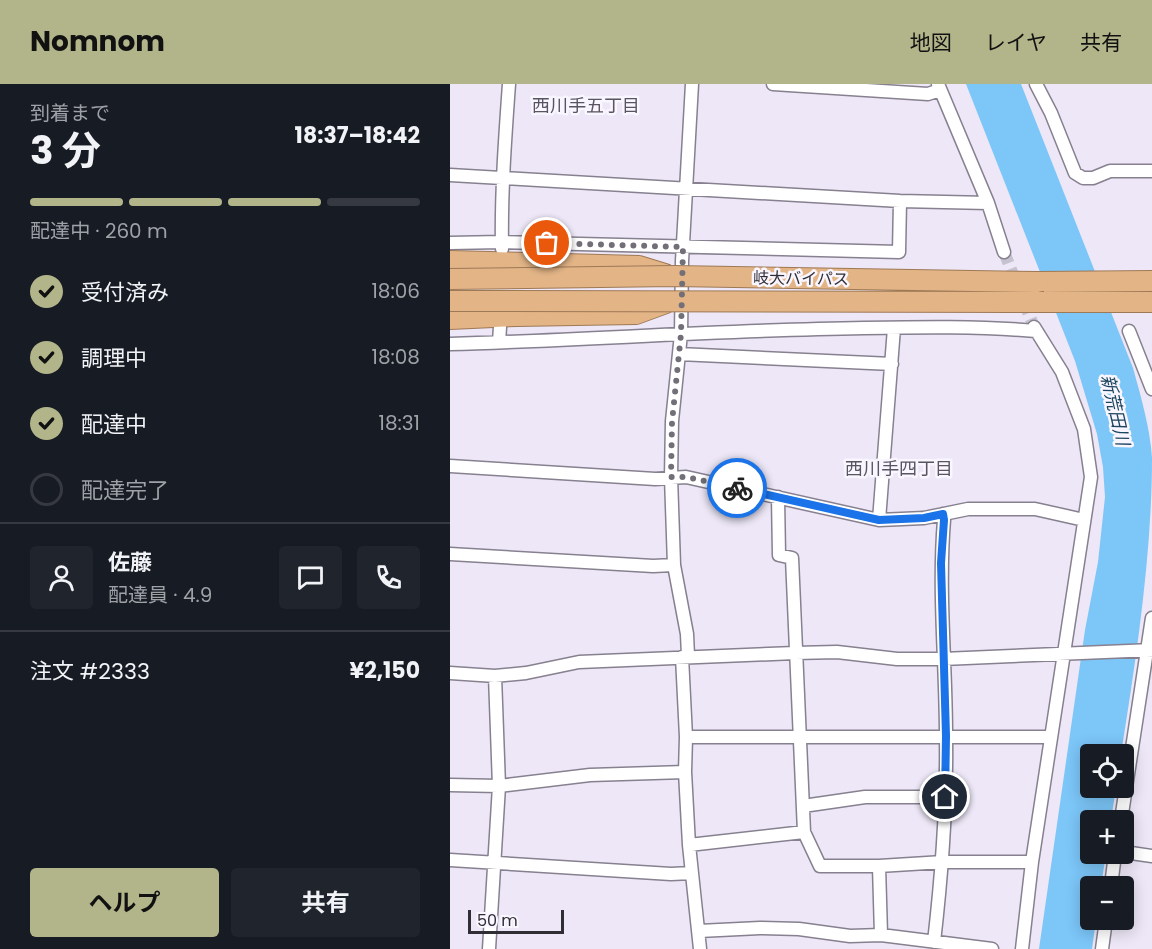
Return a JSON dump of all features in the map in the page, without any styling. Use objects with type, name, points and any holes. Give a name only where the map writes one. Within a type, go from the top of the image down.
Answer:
[{"type":"highway","points":[[450,261],[639,266],[674,276]]},
{"type":"highway","name":"岐大バイパス","points":[[450,279],[674,276],[1038,282],[1152,281]]},
{"type":"highway","points":[[450,320],[516,316],[636,314],[674,300]]},
{"type":"highway","name":"岐大バイパス","points":[[450,301],[1152,302]]},
{"type":"street","points":[[502,256],[503,178],[509,84]]},
{"type":"street","points":[[692,84],[683,247],[681,334],[672,422],[671,477],[674,565],[687,634],[685,657],[686,772],[689,845],[700,949]]},
{"type":"street","points":[[773,84],[928,94],[939,87],[988,203],[1004,252]]},
{"type":"street","points":[[1037,85],[1075,173],[1083,178],[1093,178],[1110,171],[1152,171]]},
{"type":"street","points":[[450,175],[900,201],[988,203]]},
{"type":"street","points":[[450,243],[501,242],[899,252],[900,201]]},
{"type":"street","points":[[499,342],[500,327]]},
{"type":"street","points":[[879,520],[894,328]]},
{"type":"street","points":[[450,344],[761,329],[1035,329],[1062,372],[1084,429],[1091,477],[1084,520],[1070,654],[1050,737],[1022,949]]},
{"type":"street","points":[[1129,331],[1152,389]]},
{"type":"street","points":[[679,354],[891,364]]},
{"type":"street","points":[[450,466],[655,479],[686,477],[879,520],[924,518],[968,509],[1035,509],[1084,520]]},
{"type":"street","points":[[778,497],[780,555],[792,558],[804,832],[820,866],[1032,862]]},
{"type":"street","points":[[934,942],[943,862],[945,797],[946,736],[941,563],[943,514]]},
{"type":"street","points":[[450,554],[653,566],[674,565]]},
{"type":"street","points":[[1123,810],[1152,618]]},
{"type":"street","points":[[450,674],[526,673],[579,662],[795,653],[837,652],[897,659],[943,659],[1147,650]]},
{"type":"street","points":[[489,949],[499,786],[495,675]]},
{"type":"street","points":[[686,737],[1050,737]]},
{"type":"street","points":[[450,784],[499,786],[590,775],[686,772]]},
{"type":"street","points":[[803,806],[865,797],[945,797]]},
{"type":"street","points":[[689,845],[804,832]]},
{"type":"street","points":[[1134,853],[1152,856]]},
{"type":"street","points":[[450,860],[671,874],[692,873]]},
{"type":"street","points":[[879,866],[881,935]]},
{"type":"street","points":[[699,931],[799,929],[849,936],[881,935],[993,949]]},
{"type":"street","points":[[1102,949],[1105,930]]},
{"type":"water","name":"新荒田川","points":[[966,84],[1021,84],[1133,368],[1145,413],[1152,458],[1146,569],[1122,744],[1080,744],[1080,798],[1114,798],[1113,810],[1080,810],[1080,864],[1104,864],[1103,876],[1080,876],[1080,930],[1095,930],[1092,949],[1039,949],[1085,630],[1098,562],[1105,497],[1097,434],[1075,361]]},
{"type":"tunnel","points":[[1004,252],[1034,327]]},
{"type":"way so far","points":[[547,243],[683,247],[681,334],[672,422],[671,477],[686,477],[737,488]]},
{"type":"district","name":"西川手五丁目","points":[[586,106]]},
{"type":"district","name":"西川手四丁目","points":[[899,469]]},
{"type":"route","points":[[737,488],[879,520],[924,518],[943,514],[941,563],[946,736],[945,797]]}]
